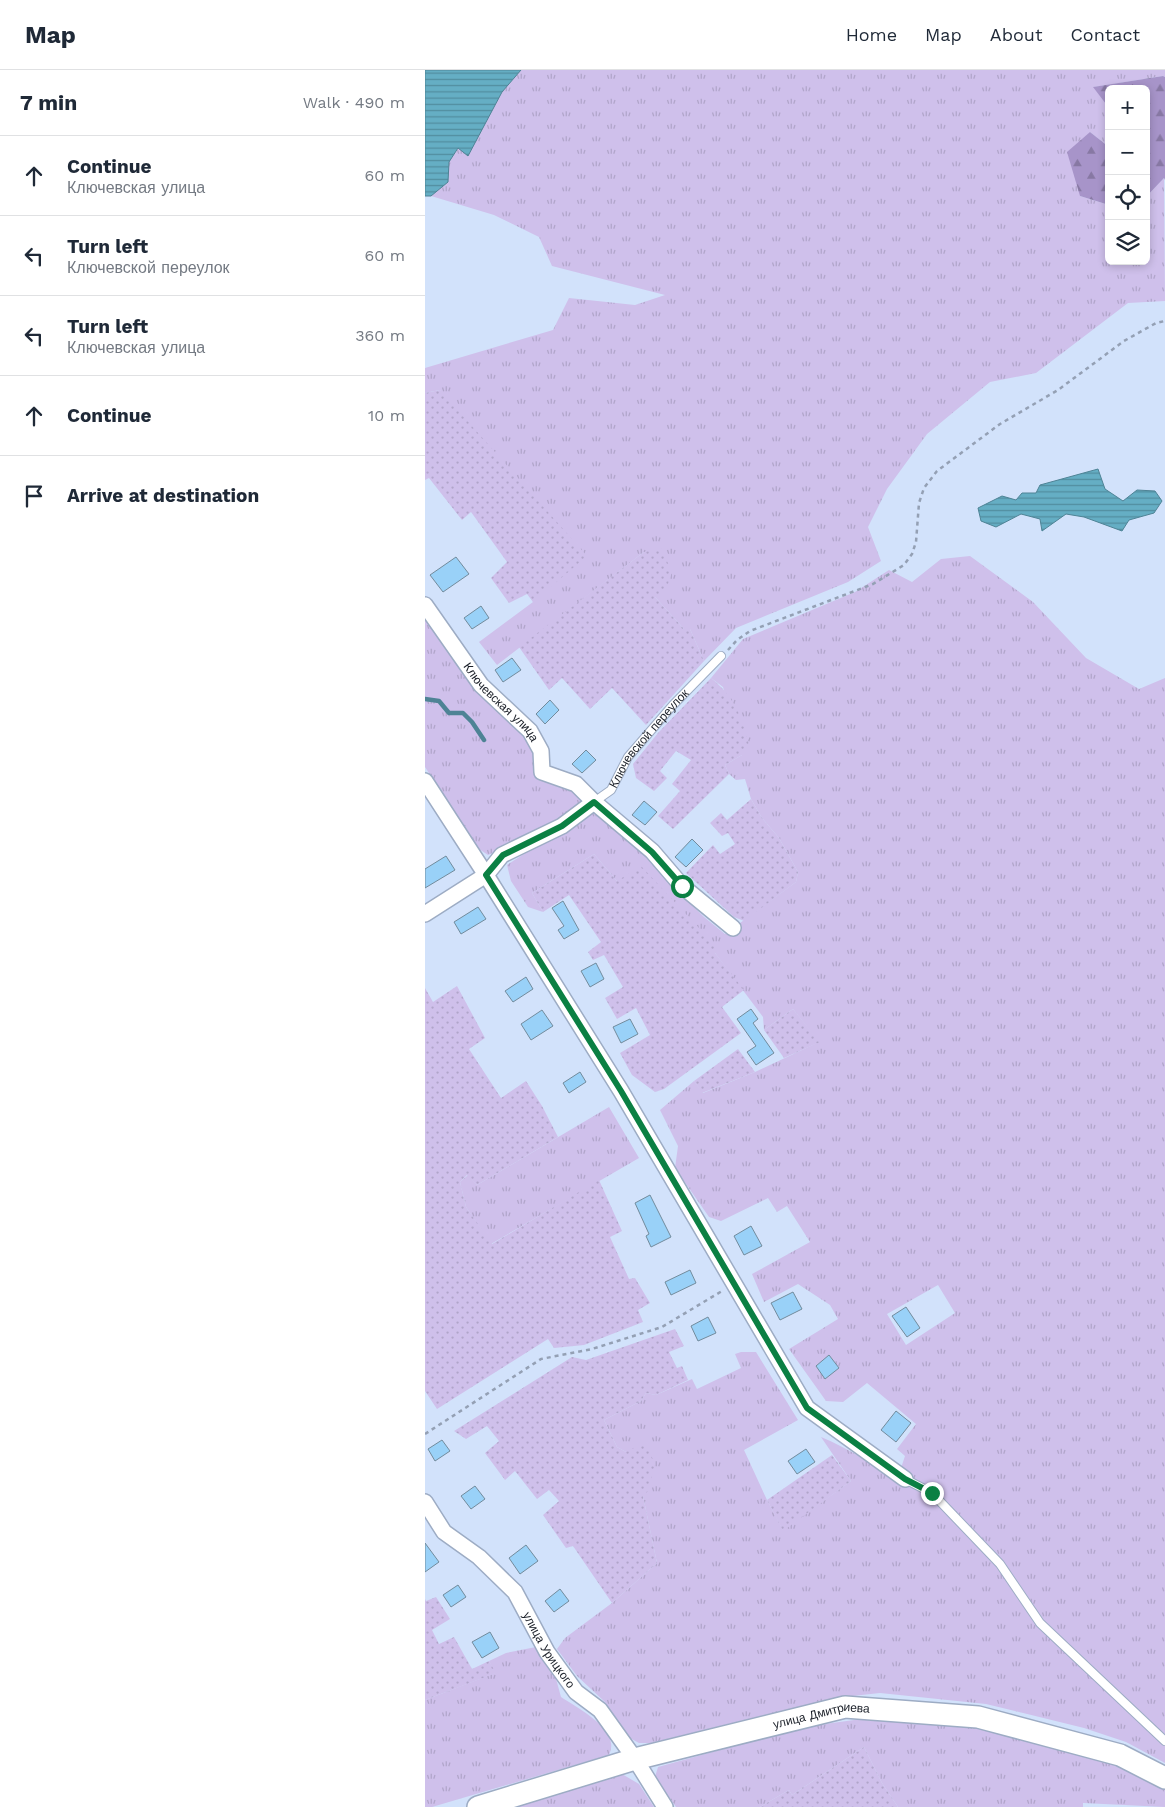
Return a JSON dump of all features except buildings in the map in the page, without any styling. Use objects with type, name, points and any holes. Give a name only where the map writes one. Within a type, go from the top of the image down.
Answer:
[{"type":"street","name":"Ключевская улица","points":[[425,605],[481,685],[530,731],[541,751],[542,772],[576,784],[652,852],[682,886],[733,928]]},
{"type":"street","points":[[425,781],[621,1091],[807,1408],[905,1479]]},
{"type":"street","name":"Ключевской переулок","points":[[425,914],[486,875],[503,855],[562,826],[594,802]]},
{"type":"street","name":"улица Урицкого","points":[[425,1502],[443,1532],[479,1557],[515,1592],[553,1660],[576,1692],[600,1710],[635,1759],[665,1807]]},
{"type":"street","name":"улица Дмитриева","points":[[478,1807],[635,1759],[845,1707],[978,1717],[1120,1755],[1165,1778]]},
{"type":"lane","name":"Ключевской переулок","points":[[594,802],[611,790],[628,757],[673,705],[721,656]]},
{"type":"lane","points":[[905,1479],[932,1493],[1000,1564],[1040,1623],[1165,1741]]},
{"type":"path","points":[[721,656],[737,640],[750,631],[873,584],[904,565],[912,554],[916,542],[919,503],[924,488],[937,471],[1000,424],[1058,390],[1124,341],[1156,323],[1165,321]]},
{"type":"path","points":[[425,1434],[541,1359],[592,1349],[662,1327],[734,1284]]},
{"type":"green space","points":[[521,70],[1165,70],[1165,77],[1094,87],[1105,102],[1105,144],[1090,132],[1080,196],[1105,204],[1105,265],[1150,265],[1150,193],[1164,178],[1165,301],[1128,303],[1036,373],[990,382],[927,434],[887,489],[868,527],[881,561],[848,582],[736,628],[704,661],[690,629],[684,629],[655,597],[644,552],[497,665],[479,642],[533,602],[440,390],[425,393],[425,368],[553,330],[569,298],[635,305],[665,295],[552,266],[539,237],[494,215],[431,196],[448,182],[449,162],[459,147],[468,155],[502,92]]},
{"type":"green space","points":[[1165,77],[1165,180],[1164,178],[1150,193],[1150,85],[1106,85]]},
{"type":"green space","points":[[1105,85],[1105,103],[1093,87]]},
{"type":"green space","points":[[1090,132],[1105,144],[1105,204],[1080,196],[1067,152]]},
{"type":"green space","points":[[440,390],[587,556],[533,602],[527,594],[509,603],[491,578],[507,562],[471,512],[462,520],[429,478],[425,480],[425,393]]},
{"type":"green space","points":[[661,548],[672,572],[667,587],[655,597],[684,629],[690,629],[704,661],[646,725],[612,688],[590,709],[562,678],[549,690],[519,647],[644,552]]},
{"type":"green space","points":[[970,556],[1033,602],[1086,658],[1139,689],[1165,678],[1165,1763],[1126,1742],[1084,1728],[986,1704],[880,1693],[834,1698],[651,1743],[639,1743],[628,1737],[605,1702],[577,1676],[557,1649],[565,1638],[612,1603],[657,1563],[643,1496],[626,1452],[617,1447],[604,1420],[641,1401],[646,1393],[656,1395],[692,1379],[697,1389],[741,1368],[735,1354],[756,1352],[798,1420],[744,1450],[783,1530],[851,1481],[821,1437],[860,1457],[896,1483],[905,1456],[897,1449],[916,1424],[867,1383],[843,1402],[826,1401],[789,1349],[838,1319],[830,1305],[798,1284],[764,1302],[752,1274],[810,1242],[787,1206],[777,1212],[768,1198],[721,1221],[709,1217],[675,1168],[678,1146],[660,1110],[694,1081],[703,1093],[755,1072],[819,1042],[793,1009],[764,1030],[763,1017],[715,953],[617,881],[594,854],[532,893],[543,912],[528,907],[511,881],[507,865],[535,847],[572,828],[593,811],[642,851],[669,882],[704,917],[725,934],[796,882],[798,872],[779,838],[762,818],[751,799],[745,779],[736,780],[729,774],[725,765],[742,755],[723,687],[711,678],[743,639],[855,592],[889,570],[912,582],[941,559]],"holes":[[[938,1285],[955,1313],[906,1345],[887,1314]]]},
{"type":"green space","points":[[425,615],[525,734],[535,755],[536,777],[572,789],[584,803],[537,832],[488,855],[479,849],[425,767]]},
{"type":"green space","points":[[711,678],[725,692],[736,708],[744,726],[749,745],[742,755],[725,765],[729,774],[673,829],[658,816],[680,791],[672,784],[691,760],[676,751],[660,771],[667,778],[654,791],[636,778],[633,764],[658,733]]},
{"type":"green space","points":[[751,799],[762,818],[779,838],[798,872],[796,882],[744,921],[734,917],[686,873],[713,845],[720,854],[735,844],[728,833],[722,836],[710,823],[721,813],[727,820]]},
{"type":"green space","points":[[594,854],[617,881],[641,866],[714,944],[715,953],[744,990],[722,1007],[741,1033],[664,1089],[655,1092],[632,1075],[620,1053],[650,1035],[636,1008],[617,1019],[605,998],[623,987],[604,955],[593,960],[588,952],[601,942],[569,895],[543,912],[532,893]]},
{"type":"green space","points":[[457,986],[485,1038],[469,1049],[501,1098],[526,1081],[558,1137],[477,1185],[467,1175],[460,1182],[466,1207],[492,1244],[599,1180],[622,1231],[610,1237],[629,1279],[635,1278],[650,1303],[638,1310],[643,1322],[584,1345],[554,1348],[548,1339],[437,1409],[425,1391],[425,988],[433,1002]]},
{"type":"green space","points":[[793,1009],[820,1042],[784,1058],[764,1030]]},
{"type":"green space","points":[[738,1049],[755,1072],[702,1093],[694,1081]]},
{"type":"green space","points":[[609,1107],[639,1158],[491,1244],[466,1207],[460,1182],[468,1175],[477,1185]]},
{"type":"green space","points":[[675,1329],[684,1346],[669,1352],[677,1368],[682,1366],[688,1380],[656,1395],[646,1393],[641,1401],[604,1420],[617,1447],[626,1452],[645,1442],[655,1464],[648,1491],[643,1496],[657,1563],[612,1603],[573,1546],[566,1548],[543,1515],[559,1501],[549,1490],[537,1499],[515,1471],[505,1480],[485,1453],[499,1441],[487,1426],[466,1439],[454,1431],[572,1357],[586,1360]]},
{"type":"green space","points":[[832,1455],[851,1481],[783,1531],[767,1500]]},
{"type":"green space","points":[[436,1597],[450,1619],[432,1630],[439,1644],[454,1637],[472,1669],[489,1661],[496,1673],[425,1700],[425,1599],[426,1601]]},
{"type":"green space","points":[[536,1647],[555,1675],[561,1697],[591,1717],[609,1736],[611,1748],[609,1755],[432,1807],[425,1807],[425,1700],[495,1673],[489,1661],[506,1653]]},
{"type":"green space","points":[[912,1719],[969,1724],[1116,1764],[1165,1788],[1165,1807],[1083,1803],[1083,1807],[898,1807],[882,1783],[864,1747],[792,1795],[789,1790],[760,1807],[676,1807],[655,1777],[658,1767],[803,1727],[854,1720]]},
{"type":"green space","points":[[864,1747],[882,1783],[898,1807],[760,1807],[789,1790],[792,1795]]},
{"type":"green space","points":[[622,1774],[639,1784],[654,1807],[508,1807]]},
{"type":"water","points":[[425,70],[521,70],[502,92],[468,156],[458,148],[449,162],[448,182],[431,196],[425,196]]},
{"type":"water","points":[[1098,469],[1105,489],[1123,501],[1137,490],[1155,491],[1162,501],[1154,513],[1129,520],[1122,531],[1084,517],[1066,514],[1042,531],[1040,519],[1021,514],[996,527],[981,521],[978,508],[1002,496],[1016,500],[1022,493],[1036,493],[1040,485]]},
{"type":"waterway","points":[[425,699],[439,701],[449,713],[463,713],[472,722],[484,740]]},
{"type":"route","points":[[682,886],[652,852],[594,802],[562,826],[503,855],[486,875],[621,1091],[807,1408],[905,1479],[932,1493]]}]
